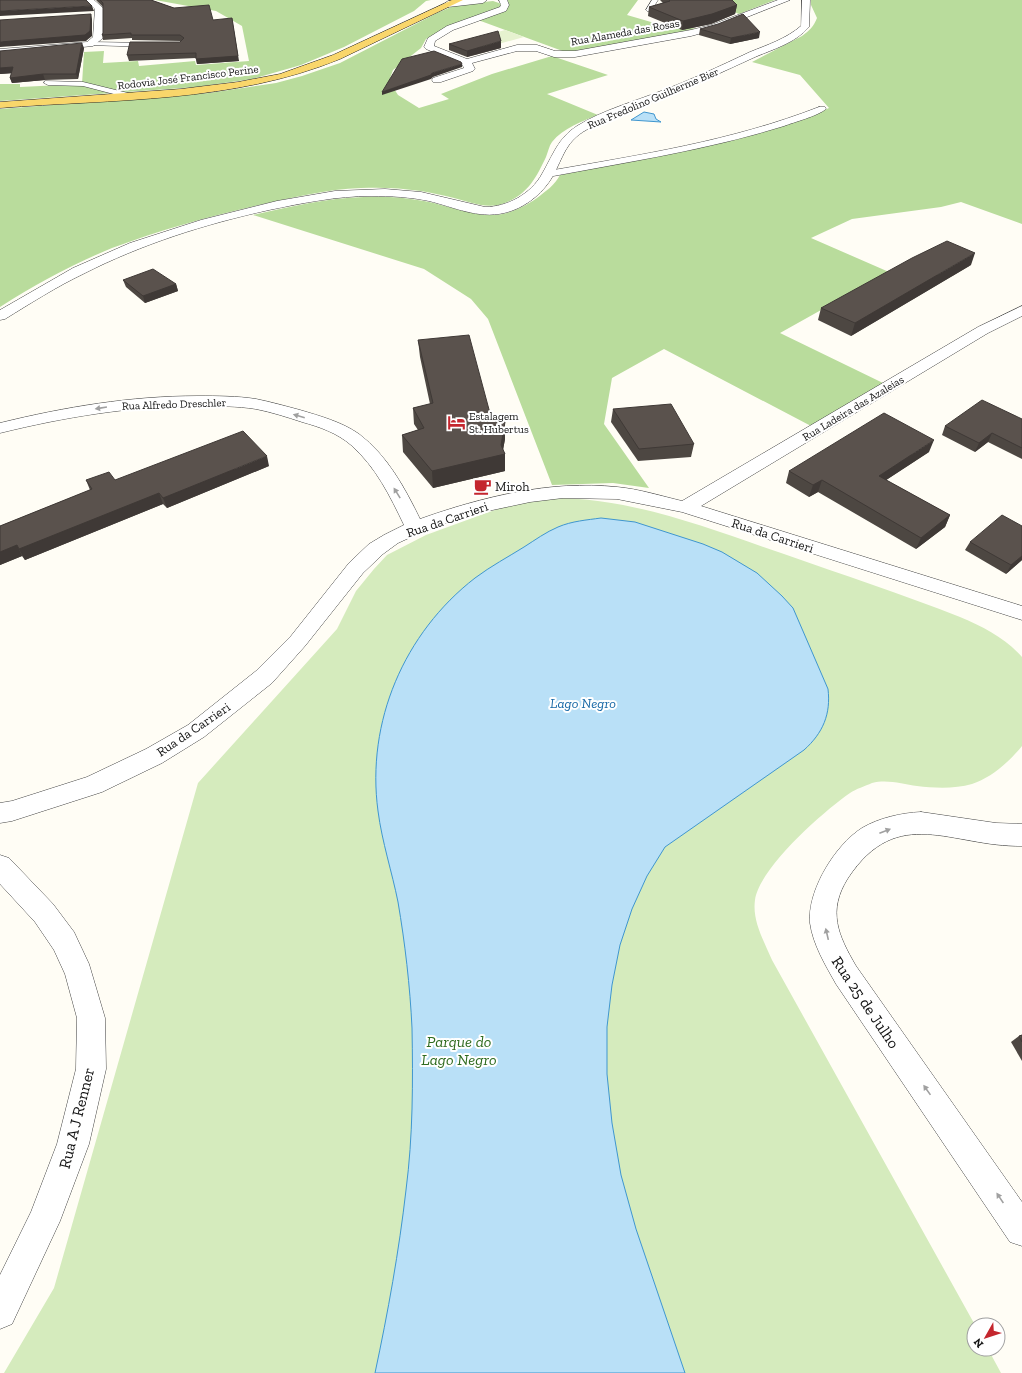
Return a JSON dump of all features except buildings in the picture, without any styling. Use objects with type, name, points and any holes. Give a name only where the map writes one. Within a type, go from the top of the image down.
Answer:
[{"type":"main road","name":"Rodovia José Francisco Perine","points":[[0,105],[129,96],[252,83],[295,73],[338,56],[459,0]]},
{"type":"street","points":[[0,52],[90,44],[98,38],[96,14],[99,8],[89,0]]},
{"type":"street","points":[[448,4],[483,0]]},
{"type":"street","points":[[437,80],[470,69],[466,62],[429,47],[431,40],[450,28],[502,9],[504,0]]},
{"type":"street","name":"Rua Alameda das Rosas","points":[[466,62],[517,48],[537,48],[554,54],[575,54],[691,33],[714,27],[786,0]]},
{"type":"street","name":"Rua Fredolino Guilherme Bier","points":[[0,316],[50,286],[92,264],[159,237],[226,217],[317,197],[362,192],[382,192],[417,195],[473,209],[502,209],[521,200],[541,185],[548,174],[563,142],[601,117],[698,80],[778,43],[802,30],[805,27],[806,0]]},
{"type":"street","name":"Rua Ladeira das Azaleias","points":[[685,507],[983,330],[1019,314]]},
{"type":"street","name":"Rua Alfredo Dreschler","points":[[0,428],[108,406],[170,402],[235,402],[255,404],[323,423],[356,440],[380,464],[401,499],[415,528]]},
{"type":"street","name":"Rua da Carrieri","points":[[0,813],[12,811],[94,785],[154,756],[196,731],[264,677],[298,640],[356,568],[391,539],[415,528],[471,509],[530,496],[563,492],[618,493],[685,507],[1022,613]]},
{"type":"street","name":"Rua 25 de Julho","points":[[1022,835],[990,834],[917,823],[898,826],[883,831],[868,838],[854,852],[838,872],[826,896],[823,916],[830,946],[846,975],[1022,1230]]},
{"type":"street","name":"Rua A J Renner","points":[[0,866],[48,919],[64,941],[79,973],[91,1018],[91,1069],[73,1144],[44,1221],[0,1312]]},
{"type":"lane","points":[[649,10],[655,0]]},
{"type":"lane","points":[[90,44],[158,44]]},
{"type":"lane","points":[[48,83],[83,84],[129,96]]},
{"type":"lane","points":[[548,174],[742,135],[797,119],[822,109]]},
{"type":"green space","points":[[155,0],[431,0],[426,1],[414,11],[344,47],[301,65],[252,79],[196,87],[0,101],[0,84],[20,84],[20,87],[82,84],[84,52],[104,51],[103,63],[138,61],[139,66],[195,61],[196,65],[249,61],[242,26],[216,11]]},
{"type":"green space","points":[[508,0],[638,0],[627,15],[651,22],[682,25],[696,29],[568,53],[478,20],[508,5]]},
{"type":"green space","points":[[721,0],[775,0],[739,14],[732,11]]},
{"type":"green space","points":[[811,0],[1022,0],[1022,224],[961,202],[941,207],[852,219],[811,238],[889,272],[780,333],[883,383],[811,426],[664,349],[612,378],[604,424],[649,488],[613,483],[552,485],[488,319],[471,299],[424,269],[253,215],[322,201],[379,197],[416,200],[481,214],[494,215],[507,213],[537,198],[553,185],[560,175],[695,148],[801,120],[829,108],[800,75],[752,62],[802,36],[809,30],[817,18],[811,5]]},
{"type":"green space","points":[[493,1],[502,4],[499,8],[447,27],[426,39],[421,48],[393,70],[389,81],[398,95],[419,108],[449,99],[441,94],[492,74],[552,56],[608,75],[547,94],[598,115],[574,126],[557,137],[549,147],[539,172],[520,195],[505,203],[485,206],[446,196],[398,188],[348,189],[322,192],[241,209],[167,229],[112,248],[55,275],[0,307],[0,109],[209,93],[276,83],[340,63],[437,13],[456,5]]},
{"type":"green space","points":[[505,30],[524,37],[484,48],[465,41]]},
{"type":"green space","name":"Parque do Lago Negro","points":[[547,498],[578,499],[638,508],[696,524],[894,592],[960,617],[994,634],[1009,644],[1022,657],[1022,746],[1006,763],[986,778],[965,786],[944,788],[917,786],[895,782],[878,782],[872,783],[852,792],[839,801],[794,841],[768,872],[759,887],[755,900],[755,916],[759,931],[772,960],[971,1317],[966,1317],[966,1357],[992,1357],[1001,1373],[4,1373],[54,1288],[198,783],[337,629],[356,591],[387,555],[426,535],[512,504]]},
{"type":"water","points":[[644,112],[654,114],[656,119],[661,122],[631,120]]},
{"type":"water","name":"Lago Negro","points":[[601,518],[635,522],[703,544],[722,552],[757,573],[793,608],[828,689],[829,698],[827,715],[821,730],[811,744],[665,847],[647,876],[632,909],[620,945],[612,985],[607,1027],[607,1074],[612,1123],[621,1175],[636,1229],[685,1373],[375,1373],[393,1282],[403,1213],[410,1150],[412,1089],[412,1028],[405,949],[398,902],[378,811],[376,778],[378,745],[385,713],[395,682],[410,652],[428,625],[450,600],[475,578],[549,531],[569,523]]},
{"type":"place","name":"Estalagem St. Hubertus","points":[[456,422]]},
{"type":"place","name":"Miroh","points":[[482,486]]}]
